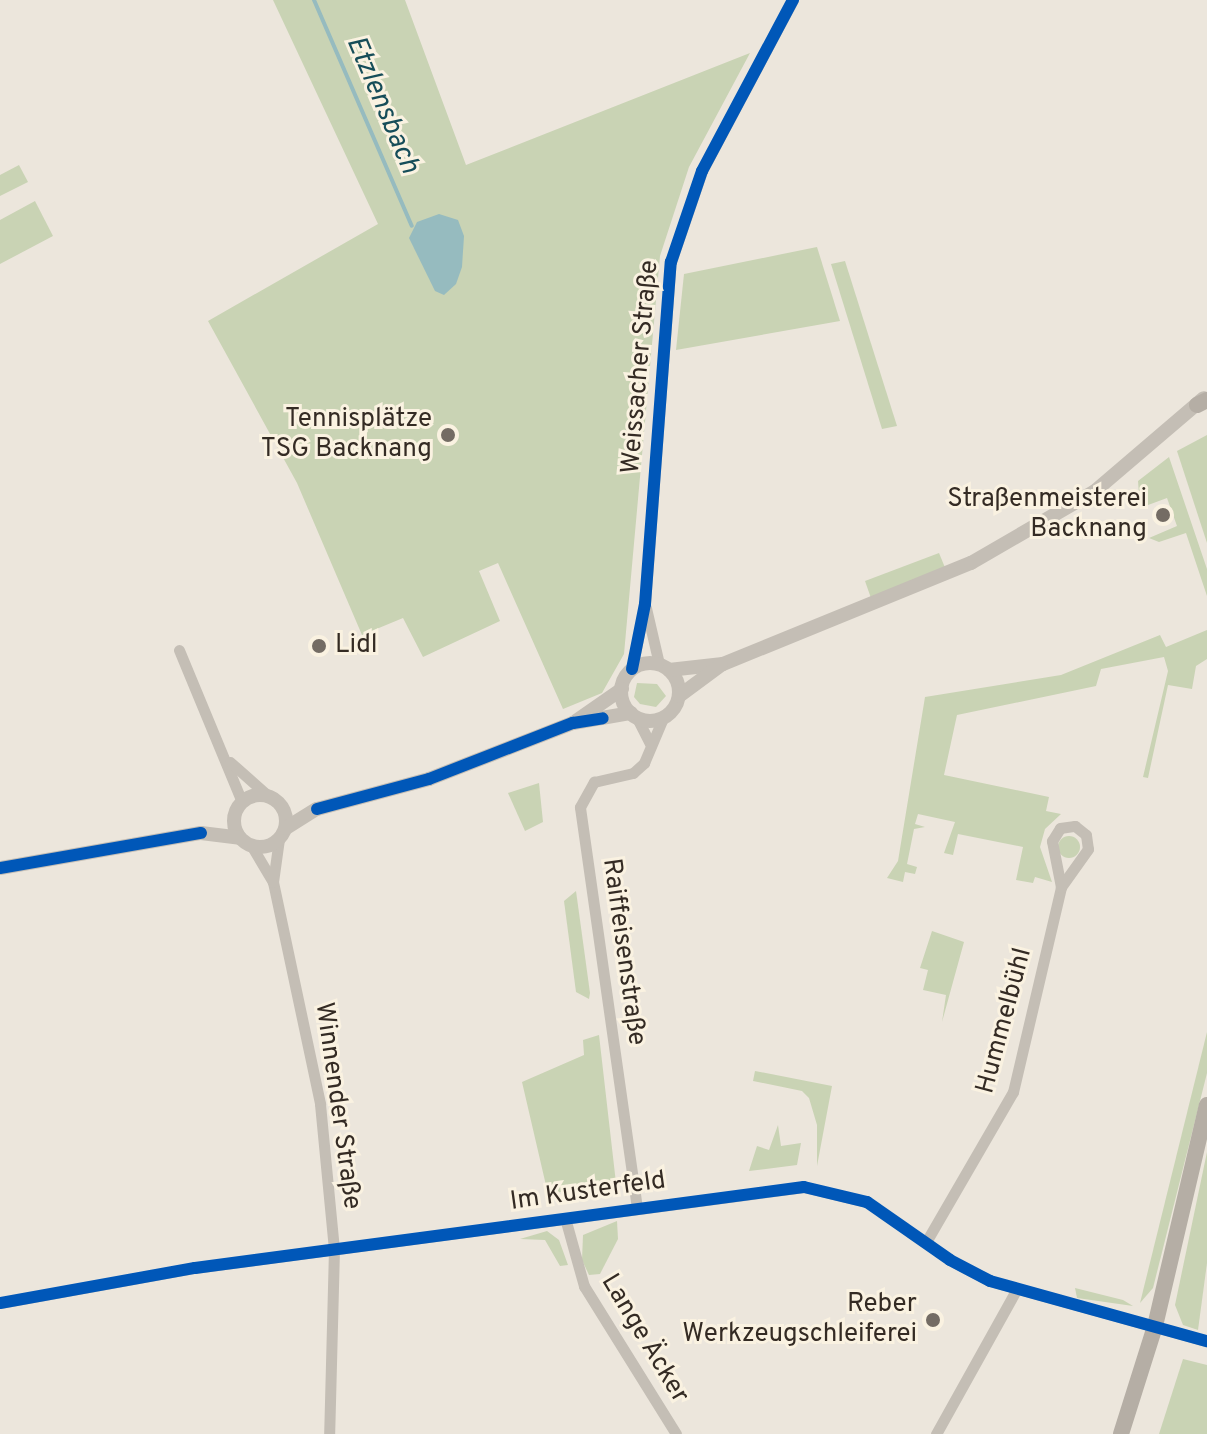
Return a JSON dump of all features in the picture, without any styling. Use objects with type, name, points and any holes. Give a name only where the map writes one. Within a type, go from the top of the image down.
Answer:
[{"type":"main road","points":[[1121,1434],[1155,1326],[1207,1105]]},
{"type":"street","name":"Weissacher Straße","points":[[0,868],[201,833],[266,847],[317,809],[429,779],[573,723],[622,689],[632,669],[645,604],[671,262],[702,171],[793,0]]},
{"type":"street","points":[[663,718],[679,696],[723,664],[899,596],[1014,541],[1095,491],[1204,400]]},
{"type":"street","name":"Weissacher Straße","points":[[645,604],[664,667],[679,696]]},
{"type":"street","name":"Weissacher Straße","points":[[179,650],[224,755],[245,841]]},
{"type":"street","points":[[632,669],[723,664]]},
{"type":"street","points":[[622,689],[650,743]]},
{"type":"street","name":"Weissacher Straße","points":[[573,723],[634,715],[663,718]]},
{"type":"street","name":"Raiffeisenstraße","points":[[637,1208],[580,807],[594,782],[639,768],[663,718]]},
{"type":"street","name":"Weissacher Straße","points":[[224,755],[280,803],[317,809]]},
{"type":"street","name":"Weissacher Straße","points":[[201,833],[238,807],[266,794]]},
{"type":"street","points":[[280,803],[283,833]]},
{"type":"street","name":"Hummelbühl","points":[[926,1242],[1013,1092],[1061,887],[1088,849],[1086,835],[1075,826],[1060,828],[1052,841],[1061,887]]},
{"type":"street","name":"Winnender Straße","points":[[273,882],[283,833]]},
{"type":"street","name":"Winnender Straße","points":[[245,841],[273,882],[316,1080],[334,1249],[329,1434]]},
{"type":"street","name":"Im Kusterfeld","points":[[0,1303],[334,1249],[790,1187],[819,1188],[867,1202],[961,1267],[1016,1290],[1207,1341]]},
{"type":"street","name":"Lange Äcker","points":[[565,1218],[584,1286],[676,1434]]},
{"type":"street","points":[[936,1434],[1016,1290]]},
{"type":"green space","name":"Tennisplätze TSG Backnang","points":[[273,0],[405,0],[466,165],[750,53],[689,167],[660,256],[624,654],[602,693],[563,709],[498,563],[479,571],[500,621],[423,657],[403,618],[362,635],[297,483],[208,321],[378,224]]},
{"type":"green space","points":[[19,165],[28,182],[0,196],[0,175]]},
{"type":"green space","points":[[35,201],[53,236],[0,264],[0,220]]},
{"type":"green space","points":[[817,247],[840,321],[676,350],[684,274]]},
{"type":"green space","points":[[845,261],[897,426],[882,429],[831,264]]},
{"type":"green space","points":[[1207,435],[1207,543],[1177,451]]},
{"type":"green space","points":[[1169,457],[1207,569],[1207,596],[1186,533],[1159,542],[1149,538],[1177,526],[1167,498],[1140,508],[1138,481]]},
{"type":"green space","points":[[939,553],[946,570],[872,601],[865,581]]},
{"type":"green space","points":[[1207,630],[1207,659],[1196,666],[1192,689],[1168,685],[1148,778],[1143,777],[1168,671],[1164,657],[1101,669],[1096,686],[957,715],[944,775],[1049,797],[1046,811],[1061,814],[1045,829],[1040,847],[1052,882],[1035,877],[1033,883],[1016,880],[1023,847],[958,834],[953,855],[944,853],[955,822],[918,814],[915,824],[925,827],[914,829],[907,864],[917,867],[915,874],[905,872],[903,882],[887,878],[898,861],[925,697],[1061,675],[1160,635],[1166,647]]},
{"type":"green space","points":[[637,683],[657,684],[666,696],[656,707],[640,704],[634,697]]},
{"type":"green space","points":[[539,783],[543,822],[525,831],[508,793]]},
{"type":"green space","points":[[1065,836],[1073,836],[1080,847],[1073,858],[1065,858],[1058,851],[1058,843]]},
{"type":"green space","points":[[576,891],[589,999],[576,992],[564,901]]},
{"type":"green space","points":[[932,931],[964,942],[942,1022],[946,995],[923,990],[928,970],[920,968]]},
{"type":"green space","points":[[1207,1032],[1207,1073],[1153,1288],[1140,1303]]},
{"type":"green space","points":[[599,1035],[616,1183],[548,1194],[522,1082],[584,1055],[583,1040]]},
{"type":"green space","points":[[755,1071],[832,1086],[817,1166],[817,1125],[809,1098],[802,1091],[753,1081]]},
{"type":"green space","points":[[778,1125],[781,1146],[801,1143],[797,1165],[749,1171],[757,1146],[769,1150]]},
{"type":"green space","points":[[1207,1152],[1207,1263],[1198,1330],[1183,1325],[1175,1305]]},
{"type":"green space","points":[[617,1221],[618,1239],[600,1274],[589,1275],[582,1260],[583,1235]]},
{"type":"green space","points":[[547,1231],[559,1240],[568,1265],[560,1266],[545,1240],[520,1239]]},
{"type":"green space","points":[[1075,1288],[1123,1300],[1133,1306],[1077,1298]]},
{"type":"green space","points":[[1183,1359],[1207,1365],[1207,1434],[1159,1434]]},
{"type":"water","points":[[439,214],[458,220],[464,236],[462,267],[456,284],[444,295],[435,291],[409,238],[417,222]]},
{"type":"waterway","name":"Etzlensbach","points":[[314,0],[412,226]]},
{"type":"cycle path","points":[[632,669],[645,604],[671,262],[702,171],[793,0]]},
{"type":"cycle path","points":[[317,809],[429,779],[573,723],[603,718]]},
{"type":"cycle path","points":[[0,868],[201,833]]},
{"type":"cycle path","points":[[0,1303],[195,1268],[804,1187],[867,1202],[950,1260],[990,1281],[1207,1341]]},
{"type":"place","name":"Tennisplätze TSG Backnang","points":[[448,435]]},
{"type":"place","name":"Straßenmeisterei Backnang","points":[[1163,515]]},
{"type":"place","name":"Lidl","points":[[319,646]]},
{"type":"place","name":"Reber Werkzeugschleiferei","points":[[933,1320]]}]
